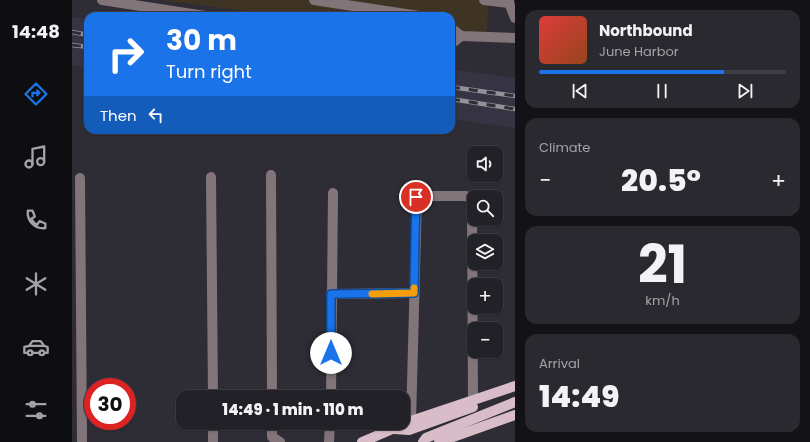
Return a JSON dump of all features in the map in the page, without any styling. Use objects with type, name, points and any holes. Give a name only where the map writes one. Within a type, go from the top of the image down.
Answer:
[{"type":"main road","points":[[410,430],[515,386]]},
{"type":"main road","points":[[411,421],[445,408],[478,402],[515,392]]},
{"type":"main road","points":[[423,442],[426,438],[515,402]]},
{"type":"main road","points":[[438,442],[515,415]]},
{"type":"main road","points":[[362,442],[392,430]]},
{"type":"street","points":[[102,0],[179,12]]},
{"type":"street","points":[[314,0],[393,12]]},
{"type":"street","points":[[484,0],[509,2],[515,18]]},
{"type":"street","points":[[455,31],[461,36],[515,38]]},
{"type":"street","points":[[455,41],[461,36]]},
{"type":"street","points":[[271,174],[272,390]]},
{"type":"street","points":[[211,177],[213,390]]},
{"type":"street","points":[[80,178],[82,442]]},
{"type":"street","points":[[331,390],[333,193]]},
{"type":"street","points":[[432,196],[466,196],[471,199],[478,402]]},
{"type":"street","points":[[411,421],[416,197]]},
{"type":"street","points":[[331,294],[414,293]]},
{"type":"street","points":[[213,430],[213,442]]},
{"type":"street","points":[[272,430],[272,437],[280,442]]},
{"type":"street","points":[[329,442],[330,430]]},
{"type":"shaded area","points":[[159,0],[488,0],[487,41],[455,37],[455,12],[255,12]]},
{"type":"shaded area","points":[[72,17],[84,18],[84,67],[72,65]]},
{"type":"shaded area","points":[[455,70],[515,78],[515,128],[455,120]]},
{"type":"railway","points":[[72,32],[84,34]]},
{"type":"railway","points":[[72,45],[84,46]]},
{"type":"railway","points":[[455,88],[515,96]]},
{"type":"railway","points":[[455,100],[515,109]]},
{"type":"slow traffic","points":[[372,294],[414,293],[414,288]]},
{"type":"route","points":[[331,353],[331,294],[414,293],[416,197]]}]
